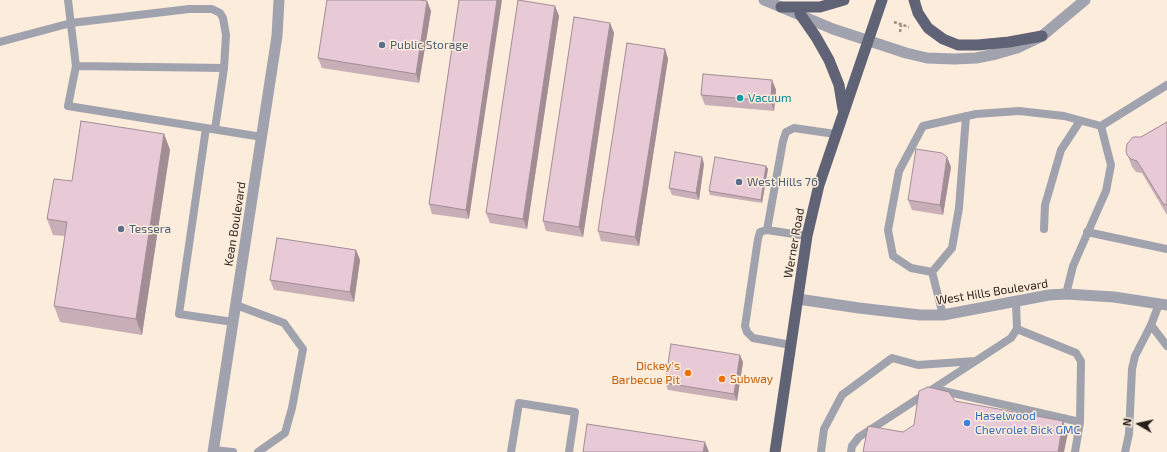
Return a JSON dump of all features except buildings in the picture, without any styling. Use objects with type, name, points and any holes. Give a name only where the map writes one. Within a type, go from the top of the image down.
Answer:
[{"type":"main road","points":[[782,8],[820,7],[844,0]]},
{"type":"main road","name":"Werner Road","points":[[775,452],[807,236],[819,185],[835,134],[882,0]]},
{"type":"main road","points":[[914,0],[918,13],[928,28],[943,39],[958,45],[1009,42],[1042,36]]},
{"type":"main road","points":[[800,14],[830,60],[839,84],[844,111]]},
{"type":"street","name":"Kean Boulevard","points":[[214,451],[278,36],[278,0]]},
{"type":"street","points":[[764,0],[833,29],[867,41],[927,58],[954,59],[976,58],[1017,48],[1042,36],[1085,0]]},
{"type":"street","name":"West Hills Boulevard","points":[[798,299],[920,315],[943,315],[1049,295],[1066,294],[1114,297],[1163,305]]},
{"type":"lane","points":[[68,0],[76,66],[68,106],[262,137]]},
{"type":"lane","points":[[0,42],[71,23],[189,9],[212,9],[220,13],[225,25],[226,47],[224,68],[211,128],[179,314],[233,322]]},
{"type":"lane","points":[[76,66],[224,68]]},
{"type":"lane","points":[[932,272],[911,268],[893,256],[888,230],[899,171],[923,126],[976,114],[1019,110],[1064,116],[1101,126],[1167,84]]},
{"type":"lane","points":[[932,272],[952,248],[959,208],[966,116]]},
{"type":"lane","points":[[1044,229],[1044,205],[1062,150],[1080,120]]},
{"type":"lane","points":[[1066,294],[1073,266],[1106,191],[1111,165],[1101,126]]},
{"type":"lane","points":[[767,230],[782,141],[786,132],[794,128],[835,134]]},
{"type":"lane","points":[[791,345],[753,338],[747,332],[745,326],[760,232],[767,230],[807,236]]},
{"type":"lane","points":[[1087,232],[1167,249]]},
{"type":"lane","points":[[932,272],[943,315]]},
{"type":"lane","points":[[851,452],[852,446],[858,437],[1011,338],[1017,329],[1016,302]]},
{"type":"lane","points":[[236,305],[284,323],[303,349],[292,408],[285,433],[258,452]]},
{"type":"lane","points":[[1125,452],[1129,434],[1132,369],[1135,356],[1163,305]]},
{"type":"lane","points":[[1151,325],[1167,346]]},
{"type":"lane","points":[[1017,329],[1076,353],[1081,361],[1080,422],[1075,452]]},
{"type":"lane","points":[[821,452],[824,429],[842,395],[892,358],[918,365],[975,361]]},
{"type":"lane","points":[[933,389],[1080,422]]},
{"type":"lane","points":[[511,452],[519,403],[575,412],[569,452]]},
{"type":"lane","points":[[214,451],[233,452]]},
{"type":"path","points":[[894,22],[914,28]]},
{"type":"path","points":[[900,32],[901,25]]},
{"type":"place","name":"Public Storage","points":[[382,45]]},
{"type":"place","name":"Vacuum","points":[[740,98]]},
{"type":"place","name":"West Hills 76","points":[[739,182]]},
{"type":"place","name":"Tessera","points":[[121,229]]},
{"type":"place","name":"Dickey's Barbecue Pit","points":[[688,373]]},
{"type":"place","name":"Subway","points":[[722,379]]},
{"type":"place","name":"Haselwood Chevrolet Bick GMC","points":[[967,423]]}]
